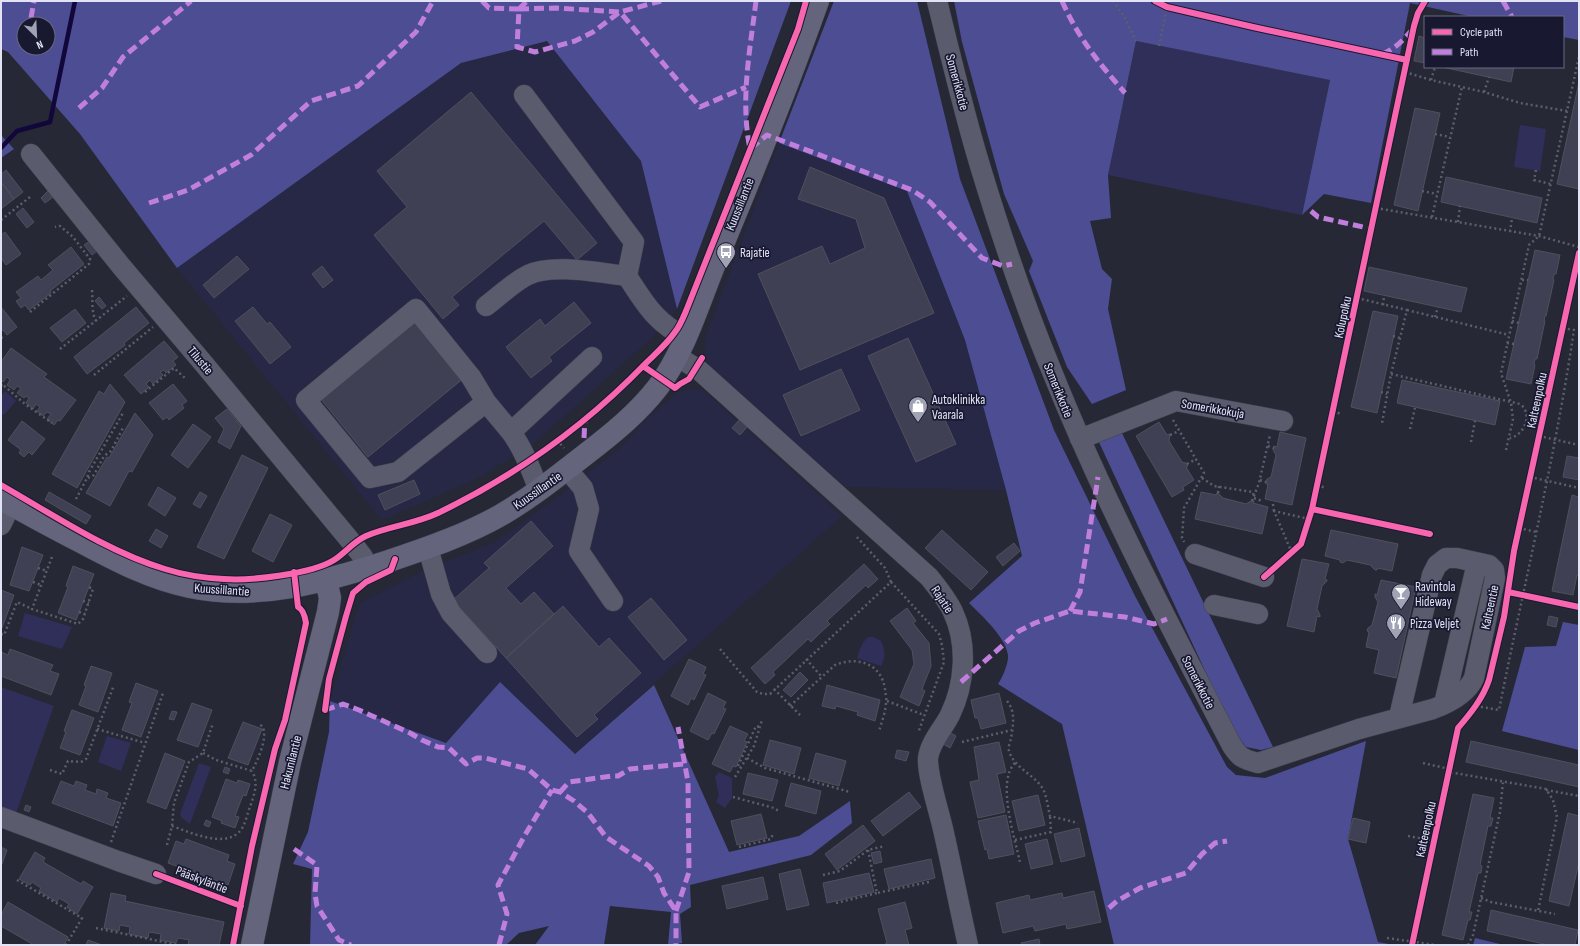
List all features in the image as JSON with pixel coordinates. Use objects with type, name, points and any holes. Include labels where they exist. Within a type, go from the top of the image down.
[{"type":"main road","name":"Kuussillantie","points":[[6,502],[118,562],[142,573],[192,588],[240,592],[269,591],[326,580],[428,548],[465,533],[502,514],[539,490],[567,460],[611,435],[629,419],[658,387],[682,346],[792,71],[818,1]]},
{"type":"main road","name":"Hakunilantie","points":[[252,945],[290,762],[328,612],[330,598],[326,580]]},
{"type":"street","name":"Somerikkotie","points":[[937,1],[983,174],[1026,304],[1080,439],[1167,619],[1231,744],[1239,756]]},
{"type":"street","points":[[486,306],[528,275],[544,269],[577,270],[627,276],[634,242],[524,95]]},
{"type":"street","name":"Tilustie","points":[[31,154],[164,318],[353,544],[363,557],[366,568]]},
{"type":"street","name":"Rajatie","points":[[627,276],[653,315],[675,332],[682,346],[700,371],[929,577],[943,595],[953,612],[960,635],[963,660],[961,682],[952,711],[932,746],[928,758],[968,945]]},
{"type":"street","points":[[486,402],[398,472],[370,478],[306,400],[416,309],[471,378],[486,402],[519,443],[539,490]]},
{"type":"street","points":[[511,432],[592,357]]},
{"type":"street","name":"Somerikkokuja","points":[[1080,439],[1160,406],[1176,401],[1279,420]]},
{"type":"street","points":[[567,460],[582,488],[589,509],[579,551],[613,601]]},
{"type":"street","points":[[1,525],[6,502]]},
{"type":"street","points":[[428,548],[441,594],[451,613],[487,653]]},
{"type":"street","points":[[1195,554],[1264,577]]},
{"type":"street","name":"Kalteentie","points":[[1239,756],[1248,761],[1258,763],[1399,717],[1433,709],[1460,694],[1471,684],[1474,678],[1495,578],[1494,570],[1489,566],[1457,558],[1446,558],[1437,565],[1432,575],[1399,717]]},
{"type":"street","points":[[1214,605],[1258,614]]},
{"type":"street","name":"Pääskyläntie","points":[[1,817],[106,857],[156,874]]},
{"type":"path","points":[[1113,1],[1136,41]]},
{"type":"path","points":[[1159,46],[1165,4],[1174,8]]},
{"type":"path","points":[[1506,450],[1510,438],[1513,419],[1511,403],[1501,373],[1529,245],[1539,236],[1579,57]]},
{"type":"path","points":[[1432,80],[1434,68]]},
{"type":"path","points":[[1404,79],[1406,69],[1432,80],[1484,92],[1520,103],[1567,111]]},
{"type":"path","points":[[1484,92],[1489,77]]},
{"type":"path","points":[[1432,217],[1462,87]]},
{"type":"path","points":[[1435,134],[1450,137]]},
{"type":"path","points":[[1536,170],[1534,180],[1550,184]]},
{"type":"path","points":[[1422,191],[1437,194]]},
{"type":"path","points":[[1,220],[30,197]]},
{"type":"path","points":[[1375,215],[1378,200]]},
{"type":"path","points":[[1458,222],[1460,206]]},
{"type":"path","points":[[1376,208],[1539,236],[1579,247]]},
{"type":"path","points":[[1510,232],[1512,218]]},
{"type":"path","points":[[30,312],[89,264],[90,259],[73,237],[60,226],[55,227]]},
{"type":"path","points":[[1522,280],[1528,280]]},
{"type":"path","points":[[92,290],[92,313],[96,321]]},
{"type":"path","points":[[60,350],[127,296]]},
{"type":"path","points":[[1357,296],[1383,305],[1509,335]]},
{"type":"path","points":[[1383,305],[1384,296]]},
{"type":"path","points":[[1435,317],[1438,307]]},
{"type":"path","points":[[1382,423],[1391,374],[1407,310]]},
{"type":"path","points":[[94,375],[164,318]]},
{"type":"path","points":[[1561,336],[1564,320]]},
{"type":"path","points":[[1512,321],[1519,323]]},
{"type":"path","points":[[1563,328],[1579,331]]},
{"type":"path","points":[[1476,706],[1499,710],[1522,595],[1548,481],[1554,439],[1574,330]]},
{"type":"path","points":[[1393,336],[1400,338]]},
{"type":"path","points":[[1507,343],[1514,344]]},
{"type":"path","points":[[145,392],[174,368],[186,379]]},
{"type":"path","points":[[1391,374],[1520,404],[1526,412],[1523,430],[1520,434],[1510,438]]},
{"type":"path","points":[[1,386],[2,384],[25,404],[52,423]]},
{"type":"path","points":[[1381,392],[1387,394]]},
{"type":"path","points":[[1160,406],[1169,414],[1204,474],[1184,508],[1182,538],[1189,553],[1195,554]]},
{"type":"path","points":[[1410,429],[1415,408]]},
{"type":"path","points":[[1333,411],[1341,414]]},
{"type":"path","points":[[76,499],[89,472],[123,413]]},
{"type":"path","points":[[1252,501],[1260,480],[1268,446],[1279,420]]},
{"type":"path","points":[[1471,442],[1475,421]]},
{"type":"path","points":[[87,478],[94,475],[104,456],[111,451],[124,426]]},
{"type":"path","points":[[1170,435],[1179,431]]},
{"type":"path","points":[[551,444],[563,436]]},
{"type":"path","points":[[1539,436],[1579,445]]},
{"type":"path","points":[[557,440],[567,460]]},
{"type":"path","points":[[1268,446],[1274,448]]},
{"type":"path","points":[[1187,464],[1196,459]]},
{"type":"path","points":[[1529,484],[1532,470]]},
{"type":"path","points":[[1319,477],[1316,488],[1326,488]]},
{"type":"path","points":[[1530,477],[1579,488]]},
{"type":"path","points":[[1202,478],[1214,486],[1253,492],[1254,498]]},
{"type":"path","points":[[1260,480],[1266,482]]},
{"type":"path","points":[[1218,494],[1219,486]]},
{"type":"path","points":[[1254,498],[1262,501]]},
{"type":"path","points":[[1273,504],[1274,511],[1294,551],[1286,558]]},
{"type":"path","points":[[1274,511],[1309,519]]},
{"type":"path","points":[[1518,536],[1521,521]]},
{"type":"path","points":[[1519,528],[1536,532]]},
{"type":"path","points":[[853,533],[885,568],[891,582],[939,634],[944,662],[917,735]]},
{"type":"path","points":[[32,609],[52,557]]},
{"type":"path","points":[[38,568],[46,571]]},
{"type":"path","points":[[33,582],[41,586]]},
{"type":"path","points":[[720,649],[757,692],[770,694],[806,659],[891,582]]},
{"type":"path","points":[[1,634],[4,635],[17,602],[32,609],[78,624],[83,620],[89,603],[93,589],[89,587]]},
{"type":"path","points":[[1515,593],[1529,596]]},
{"type":"path","points":[[83,601],[89,603]]},
{"type":"path","points":[[10,606],[15,607]]},
{"type":"path","points":[[79,612],[85,614]]},
{"type":"path","points":[[5,620],[9,621]]},
{"type":"path","points":[[806,659],[821,676]]},
{"type":"path","points":[[790,706],[821,676],[835,665],[843,662],[859,661],[875,669],[880,675],[884,684],[886,701],[879,732]]},
{"type":"path","points":[[50,770],[62,774],[68,761],[81,762],[86,759],[114,685]]},
{"type":"path","points":[[774,689],[800,715]]},
{"type":"path","points":[[106,857],[163,693]]},
{"type":"path","points":[[886,701],[924,715]]},
{"type":"path","points":[[1007,701],[1011,706],[1013,713],[1009,749],[1015,763],[1025,770],[1044,790],[1050,816],[1051,832],[1015,840]]},
{"type":"path","points":[[735,777],[754,746],[762,720]]},
{"type":"path","points":[[167,845],[172,826],[174,803],[189,762],[203,753],[214,723]]},
{"type":"path","points":[[252,771],[259,757],[265,735],[262,726],[258,724]]},
{"type":"path","points":[[738,766],[756,726],[760,727]]},
{"type":"path","points":[[98,729],[145,743]]},
{"type":"path","points":[[962,742],[1012,730]]},
{"type":"path","points":[[172,826],[210,838],[228,838],[240,832],[254,795],[255,776],[252,771],[216,760],[203,753]]},
{"type":"path","points":[[747,758],[765,768],[850,792]]},
{"type":"path","points":[[1015,763],[1011,767],[1006,783],[1008,805],[1020,862]]},
{"type":"path","points":[[1423,763],[1445,768],[1448,772],[1579,796]]},
{"type":"path","points":[[1447,780],[1450,764]]},
{"type":"path","points":[[1468,945],[1473,935],[1500,812],[1502,782]]},
{"type":"path","points":[[1538,911],[1557,817],[1553,800],[1546,790]]},
{"type":"path","points":[[733,797],[774,808],[780,812]]},
{"type":"path","points":[[1050,816],[1078,823]]},
{"type":"path","points":[[739,848],[771,839],[773,834]]},
{"type":"path","points":[[1408,836],[1434,841]]},
{"type":"path","points":[[823,875],[840,871],[868,850],[885,846]]},
{"type":"path","points":[[868,850],[877,893]]},
{"type":"path","points":[[17,880],[82,918],[66,945]]},
{"type":"path","points":[[836,903],[929,882]]},
{"type":"path","points":[[1481,898],[1491,902],[1555,914]]},
{"type":"path","points":[[96,928],[178,945]]},
{"type":"path","points":[[1412,944],[1414,934]]},
{"type":"path","points":[[1386,938],[1412,944],[1436,945]]},
{"type":"shaded area","points":[[1,1],[791,1],[677,309],[641,161],[547,41],[461,63],[177,268],[80,134],[8,52],[1,49]]},
{"type":"shaded area","points":[[834,1],[917,1],[960,179],[1054,430],[1135,596],[1227,767],[1236,775],[1265,778],[1366,741],[1348,839],[1378,942],[1394,945],[1114,945],[1062,724],[998,684],[1007,662],[1008,655],[1006,648],[998,634],[969,603],[1022,556],[1006,490],[965,340],[907,191],[779,143]]},
{"type":"shaded area","points":[[954,1],[1579,1],[1579,40],[1564,37],[1564,16],[1468,16],[1410,3],[1371,203],[1324,194],[1302,215],[1330,80],[1136,41],[1108,175],[1111,218],[1090,221],[1102,269],[1112,279],[1108,309],[1126,390],[1092,404],[1067,367],[1029,271],[1033,261],[1004,194],[962,42]]},
{"type":"shaded area","points":[[547,41],[641,161],[677,309],[654,336],[534,443],[482,476],[382,520],[177,268],[461,63]]},
{"type":"shaded area","points":[[1136,41],[1330,80],[1302,215],[1108,175]]},
{"type":"shaded area","points":[[1520,125],[1546,129],[1540,171],[1514,167]]},
{"type":"shaded area","points":[[1,135],[14,149],[1,158]]},
{"type":"shaded area","points":[[779,143],[907,191],[965,340],[1006,490],[846,487],[710,368],[704,352],[706,335]]},
{"type":"shaded area","points":[[690,389],[703,390],[842,516],[575,754],[500,682],[446,743],[330,701],[360,603],[423,571],[495,542],[563,493],[619,449],[649,417],[677,393]]},
{"type":"shaded area","points":[[5,391],[16,401],[4,415],[1,413],[1,396]]},
{"type":"shaded area","points":[[1120,429],[1273,747],[1261,750],[1246,747],[1232,729],[1098,440]]},
{"type":"shaded area","points":[[25,613],[72,627],[62,649],[18,636]]},
{"type":"shaded area","points":[[1563,622],[1579,625],[1579,750],[1502,731],[1525,647],[1556,646]]},
{"type":"shaded area","points":[[869,637],[873,637],[881,641],[884,660],[881,666],[857,658],[862,644]]},
{"type":"shaded area","points":[[500,682],[575,754],[654,685],[729,852],[799,836],[850,801],[852,823],[811,855],[690,885],[691,907],[680,914],[682,943],[668,945],[671,912],[610,906],[604,945],[535,945],[549,926],[519,933],[506,945],[310,945],[312,869],[293,864],[308,832],[329,732],[330,701],[446,743]]},
{"type":"shaded area","points":[[1,687],[54,706],[16,813],[1,808]]},
{"type":"shaded area","points":[[107,736],[131,743],[121,771],[98,762]]},
{"type":"shaded area","points":[[199,763],[211,767],[190,824],[182,818],[180,814]]},
{"type":"shaded area","points":[[719,772],[732,778],[732,798],[725,808],[716,802],[719,795],[715,777]]},
{"type":"shaded area","points":[[1475,938],[1504,945],[1473,945]]},
{"type":"building","points":[[1419,36],[1424,38],[1424,63],[1414,61]]},
{"type":"building","points":[[1447,68],[1514,68],[1511,82]]},
{"type":"building","points":[[1579,82],[1579,189],[1557,184]]},
{"type":"building","points":[[471,92],[597,243],[577,260],[544,221],[452,297],[459,305],[443,319],[374,235],[407,207],[377,171]]},
{"type":"building","points":[[1415,108],[1440,113],[1418,211],[1394,205]]},
{"type":"building","points":[[810,167],[884,198],[934,313],[800,370],[758,274],[822,246],[830,264],[865,248],[856,219],[798,199]]},
{"type":"building","points":[[6,170],[23,192],[14,199],[1,182],[1,174]]},
{"type":"building","points":[[1446,177],[1542,198],[1537,223],[1441,202]]},
{"type":"building","points":[[1,182],[14,199],[1,209]]},
{"type":"building","points":[[48,191],[53,197],[45,203],[41,198]]},
{"type":"building","points":[[23,208],[34,222],[27,228],[16,214]]},
{"type":"building","points":[[5,232],[21,254],[6,265],[2,259],[1,260],[1,235]]},
{"type":"building","points":[[90,241],[98,250],[92,255],[84,245]]},
{"type":"building","points":[[71,247],[84,264],[29,310],[25,305],[21,308],[16,301],[21,298],[16,292],[38,276],[41,280],[53,270],[48,265]]},
{"type":"building","points":[[1535,250],[1560,255],[1556,274],[1554,274],[1554,280],[1545,316],[1537,359],[1535,359],[1531,384],[1506,379]]},
{"type":"building","points":[[237,256],[249,269],[214,298],[203,285]]},
{"type":"building","points":[[322,266],[333,280],[323,288],[312,274]]},
{"type":"building","points":[[1369,267],[1467,288],[1461,312],[1364,291]]},
{"type":"building","points":[[99,297],[106,306],[102,309],[95,301]]},
{"type":"building","points":[[574,302],[591,323],[549,357],[552,361],[531,378],[506,347],[540,319],[545,326]]},
{"type":"building","points":[[1,307],[17,327],[7,335],[3,330],[1,332]]},
{"type":"building","points":[[136,307],[149,323],[124,343],[125,345],[87,374],[74,357]]},
{"type":"building","points":[[253,307],[267,324],[270,322],[291,347],[270,364],[235,321]]},
{"type":"building","points":[[75,309],[86,323],[62,342],[50,328]]},
{"type":"building","points":[[1373,311],[1398,316],[1377,413],[1351,407]]},
{"type":"building","points":[[416,318],[465,377],[368,457],[320,398]]},
{"type":"building","points":[[908,338],[956,444],[916,462],[868,356]]},
{"type":"building","points":[[164,341],[178,357],[173,361],[176,365],[166,373],[164,370],[160,372],[163,375],[153,384],[150,380],[146,384],[149,387],[141,394],[124,375]]},
{"type":"building","points":[[11,348],[47,374],[44,377],[76,400],[60,421],[58,420],[54,425],[47,419],[51,414],[47,412],[43,416],[37,411],[40,407],[36,404],[33,409],[26,403],[29,398],[26,396],[24,398],[17,393],[21,388],[17,386],[14,390],[7,385],[10,380],[7,377],[3,382],[1,380],[1,362]]},
{"type":"building","points":[[841,369],[860,410],[801,436],[783,395]]},
{"type":"building","points":[[1402,380],[1500,401],[1495,425],[1397,403]]},
{"type":"building","points":[[110,384],[125,402],[77,488],[52,474],[99,391],[104,394]]},
{"type":"building","points":[[173,384],[187,401],[182,405],[184,408],[169,420],[167,417],[163,420],[149,403]]},
{"type":"building","points":[[227,409],[241,426],[230,449],[218,442],[224,429],[215,418]]},
{"type":"building","points":[[135,413],[153,435],[132,472],[129,471],[110,506],[86,493],[107,457],[109,458]]},
{"type":"building","points":[[739,420],[747,427],[740,435],[732,428]]},
{"type":"building","points":[[22,421],[45,439],[32,455],[29,452],[24,457],[19,453],[21,450],[8,440]]},
{"type":"building","points":[[1159,422],[1167,435],[1170,435],[1169,441],[1182,462],[1186,463],[1188,466],[1186,467],[1194,480],[1183,487],[1184,490],[1172,497],[1136,436]]},
{"type":"building","points":[[193,424],[211,437],[188,468],[171,455]]},
{"type":"building","points":[[1280,432],[1306,438],[1292,505],[1265,499],[1268,484],[1266,484],[1267,479],[1271,477],[1276,455],[1273,450],[1274,446],[1277,447]]},
{"type":"building","points":[[242,455],[268,468],[224,559],[197,547]]},
{"type":"building","points":[[1567,456],[1579,458],[1579,480],[1563,477]]},
{"type":"building","points":[[414,480],[420,494],[385,510],[378,495]]},
{"type":"building","points":[[158,487],[176,498],[165,516],[148,505]]},
{"type":"building","points":[[49,492],[91,516],[86,524],[45,500]]},
{"type":"building","points":[[200,492],[207,496],[200,508],[193,504]]},
{"type":"building","points":[[1201,492],[1216,495],[1218,493],[1223,498],[1246,504],[1254,501],[1253,503],[1268,507],[1262,534],[1195,519]]},
{"type":"building","points":[[1572,495],[1579,497],[1579,576],[1577,575],[1573,595],[1552,591]]},
{"type":"building","points":[[270,514],[292,525],[273,562],[252,551]]},
{"type":"building","points":[[531,521],[553,546],[506,588],[521,604],[534,592],[554,614],[506,658],[453,600],[489,568],[484,563]]},
{"type":"building","points":[[156,529],[168,536],[161,548],[149,541]]},
{"type":"building","points":[[942,530],[988,572],[971,590],[925,548]]},
{"type":"building","points":[[1331,530],[1398,544],[1392,571],[1377,568],[1377,570],[1375,570],[1370,565],[1347,560],[1343,563],[1340,562],[1340,560],[1325,556]]},
{"type":"building","points":[[1014,543],[1020,551],[1003,566],[996,557]]},
{"type":"building","points":[[22,547],[43,555],[29,591],[10,585]]},
{"type":"building","points":[[1302,559],[1329,564],[1325,579],[1327,581],[1322,586],[1317,609],[1320,617],[1317,616],[1314,632],[1287,626]]},
{"type":"building","points":[[864,564],[878,579],[868,588],[866,585],[827,621],[830,624],[811,642],[808,639],[773,672],[775,675],[765,684],[751,668]]},
{"type":"building","points":[[73,566],[94,574],[76,620],[58,613],[68,587],[66,586]]},
{"type":"building","points":[[1381,580],[1416,587],[1396,678],[1374,673],[1379,650],[1366,647],[1369,632],[1367,631],[1372,625],[1378,602],[1375,594],[1377,595]]},
{"type":"building","points":[[1,590],[14,595],[2,628],[1,628]]},
{"type":"building","points":[[651,598],[687,640],[664,660],[628,617]]},
{"type":"building","points":[[563,606],[599,647],[609,638],[641,673],[594,715],[598,719],[577,737],[506,658]]},
{"type":"building","points":[[907,608],[916,621],[913,623],[929,643],[931,666],[922,689],[925,691],[919,706],[900,697],[914,664],[912,650],[890,621]]},
{"type":"building","points":[[1549,616],[1558,618],[1556,627],[1547,625]]},
{"type":"building","points":[[10,649],[53,665],[50,671],[59,674],[51,695],[1,676],[1,652],[8,655]]},
{"type":"building","points":[[689,659],[706,667],[703,674],[706,675],[694,700],[691,698],[688,705],[671,696]]},
{"type":"building","points":[[91,666],[112,673],[98,712],[79,705]]},
{"type":"building","points":[[800,672],[808,680],[791,697],[783,690]]},
{"type":"building","points":[[136,683],[158,691],[141,737],[122,730],[132,703],[129,702]]},
{"type":"building","points":[[827,685],[880,700],[875,721],[857,715],[858,712],[836,706],[835,709],[822,706]]},
{"type":"building","points":[[708,693],[726,702],[723,708],[726,709],[714,734],[712,733],[708,740],[690,731]]},
{"type":"building","points":[[999,693],[1006,723],[981,729],[978,718],[975,718],[971,700]]},
{"type":"building","points":[[192,703],[212,710],[198,747],[177,740]]},
{"type":"building","points":[[72,710],[94,718],[80,755],[60,748],[66,732],[64,731]]},
{"type":"building","points":[[172,711],[177,712],[174,720],[169,719]]},
{"type":"building","points":[[243,722],[262,729],[248,765],[228,758]]},
{"type":"building","points":[[730,726],[748,734],[744,741],[747,742],[736,767],[733,766],[730,772],[712,764]]},
{"type":"building","points":[[949,732],[956,736],[950,748],[943,744]]},
{"type":"building","points":[[770,740],[801,748],[794,774],[763,765]]},
{"type":"building","points":[[1471,741],[1579,765],[1579,787],[1466,762]]},
{"type":"building","points":[[999,742],[1006,772],[997,774],[1005,812],[978,818],[970,782],[979,780],[974,747]]},
{"type":"building","points":[[897,750],[909,752],[906,761],[895,758]]},
{"type":"building","points":[[165,753],[185,761],[166,809],[147,802]]},
{"type":"building","points":[[816,753],[846,761],[839,786],[809,778]]},
{"type":"building","points":[[225,767],[230,769],[228,774],[223,772]]},
{"type":"building","points":[[748,773],[778,780],[772,801],[743,794]]},
{"type":"building","points":[[226,779],[237,783],[238,780],[250,784],[246,796],[243,795],[235,816],[239,817],[235,828],[221,823],[222,821],[212,817]]},
{"type":"building","points":[[61,781],[74,786],[76,781],[87,785],[85,790],[96,794],[97,789],[108,793],[106,798],[121,803],[113,826],[52,803]]},
{"type":"building","points":[[791,783],[821,791],[816,814],[785,806]]},
{"type":"building","points":[[909,792],[921,807],[883,836],[871,821]]},
{"type":"building","points":[[1473,794],[1494,798],[1490,818],[1493,818],[1491,826],[1488,826],[1480,865],[1482,866],[1481,873],[1478,873],[1469,912],[1472,912],[1470,920],[1468,920],[1463,940],[1442,935]]},
{"type":"building","points":[[1038,795],[1045,825],[1019,831],[1012,801]]},
{"type":"building","points":[[26,805],[31,807],[29,812],[24,810]]},
{"type":"building","points":[[1568,813],[1579,816],[1579,862],[1569,906],[1549,901]]},
{"type":"building","points":[[761,814],[767,838],[737,845],[731,821]]},
{"type":"building","points":[[1006,815],[1014,854],[989,859],[987,849],[985,850],[978,821]]},
{"type":"building","points":[[1353,818],[1370,822],[1366,843],[1348,839]]},
{"type":"building","points":[[206,820],[211,822],[209,827],[204,825]]},
{"type":"building","points":[[863,825],[875,841],[837,870],[825,854]]},
{"type":"building","points":[[1079,828],[1085,856],[1061,862],[1054,834]]},
{"type":"building","points":[[186,839],[229,855],[227,861],[235,864],[228,885],[168,863],[176,841],[184,844]]},
{"type":"building","points":[[1047,839],[1053,864],[1031,869],[1025,844]]},
{"type":"building","points":[[1,847],[7,850],[2,864],[1,863]]},
{"type":"building","points":[[880,851],[882,862],[874,864],[871,853]]},
{"type":"building","points":[[35,852],[45,858],[43,862],[81,884],[83,881],[93,887],[77,914],[67,907],[69,904],[59,898],[57,902],[39,891],[41,888],[32,882],[30,885],[19,879]]},
{"type":"building","points":[[931,859],[935,878],[889,889],[884,869]]},
{"type":"building","points":[[800,869],[809,905],[787,910],[779,874]]},
{"type":"building","points":[[869,873],[874,892],[827,903],[823,883]]},
{"type":"building","points":[[763,877],[768,899],[727,909],[722,886]]},
{"type":"building","points":[[1094,891],[1101,922],[1067,929],[1066,924],[1035,931],[1033,926],[1003,933],[996,903],[1029,895],[1030,900],[1062,893],[1063,898]]},
{"type":"building","points":[[111,893],[126,896],[125,901],[224,922],[219,945],[188,945],[189,940],[178,938],[176,943],[160,940],[161,934],[149,932],[148,938],[129,934],[130,927],[120,925],[119,931],[104,928]]},
{"type":"building","points":[[8,902],[68,937],[64,945],[34,945],[1,926],[1,915]]},
{"type":"building","points":[[905,902],[912,928],[905,930],[909,945],[885,945],[887,943],[878,909]]},
{"type":"building","points":[[1491,910],[1578,930],[1575,945],[1548,945],[1487,931]]},
{"type":"building","points":[[1039,939],[1040,945],[1022,945],[1021,943]]},
{"type":"building","points":[[88,940],[102,945],[86,945]]},
{"type":"waterway","points":[[1,148],[17,131],[50,122],[75,1]]},
{"type":"marked path","points":[[31,16],[34,1]]},
{"type":"marked path","points":[[79,108],[102,88],[123,57],[191,1]]},
{"type":"marked path","points":[[149,203],[188,190],[251,155],[311,101],[358,86],[416,32],[433,1]]},
{"type":"marked path","points":[[482,1],[489,8],[519,9],[517,47],[535,52],[575,41],[593,32],[620,12],[661,1]]},
{"type":"marked path","points":[[519,9],[527,1]]},
{"type":"marked path","points":[[756,1],[746,94],[747,131],[750,149],[767,135],[912,190],[930,202],[982,258],[1003,266],[1012,264]]},
{"type":"marked path","points":[[1062,1],[1068,15],[1082,39],[1125,93]]},
{"type":"marked path","points":[[1503,1],[1511,16]]},
{"type":"marked path","points":[[519,9],[556,8],[620,12],[700,107],[746,87]]},
{"type":"marked path","points":[[1382,54],[1394,48],[1411,31]]},
{"type":"marked path","points":[[1311,211],[1318,217],[1372,229]]},
{"type":"marked path","points":[[584,438],[585,419]]},
{"type":"marked path","points":[[1070,611],[1080,592],[1098,477]]},
{"type":"marked path","points":[[961,682],[1019,631],[1035,623],[1070,611],[1125,617],[1154,624],[1167,619]]},
{"type":"marked path","points":[[325,710],[343,704],[359,710],[438,747],[449,748],[466,764],[477,758],[485,758],[528,769],[552,790],[560,792],[588,813],[606,837],[649,866],[658,877],[664,893],[676,911],[676,945]]},
{"type":"marked path","points":[[676,911],[689,872],[688,782],[678,727]]},
{"type":"marked path","points":[[560,792],[569,782],[618,776],[630,769],[684,764]]},
{"type":"marked path","points":[[499,945],[507,914],[498,885],[525,835],[552,790]]},
{"type":"marked path","points":[[1109,908],[1117,901],[1140,888],[1186,873],[1202,854],[1215,843],[1227,841]]},
{"type":"marked path","points":[[294,849],[317,865],[315,894],[317,906],[339,940],[351,945]]},
{"type":"cycle path","points":[[1,485],[81,532],[122,553],[144,562],[187,575],[224,579],[249,579],[280,576],[324,565],[334,560],[357,541],[366,536],[429,517],[495,483],[548,448],[599,408],[661,349],[678,327],[686,311],[798,29],[806,1]]},
{"type":"cycle path","points":[[1155,1],[1167,7],[1407,60]]},
{"type":"cycle path","name":"Kolupolku","points":[[1425,1],[1418,13],[1414,26],[1312,509],[1430,534]]},
{"type":"cycle path","name":"Kalteenpolku","points":[[1412,945],[1458,728],[1476,705],[1489,680],[1504,617],[1514,551],[1579,253]]},
{"type":"cycle path","points":[[643,366],[675,388],[689,379],[702,358]]},
{"type":"cycle path","points":[[1264,577],[1301,544],[1312,509]]},
{"type":"cycle path","points":[[325,710],[329,679],[353,593],[366,582],[391,570],[395,559]]},
{"type":"cycle path","points":[[233,945],[252,846],[275,749],[285,720],[306,623],[302,611],[298,607],[294,572]]},
{"type":"cycle path","points":[[1508,592],[1579,607]]},
{"type":"cycle path","points":[[156,874],[241,906]]},
{"type":"place","name":"Rajatie","points":[[726,269]]},
{"type":"place","name":"Autoklinikka Vaarala","points":[[918,423]]},
{"type":"place","name":"Ravintola Hideway","points":[[1401,610]]},
{"type":"place","name":"Pizza Veljet","points":[[1396,640]]}]
